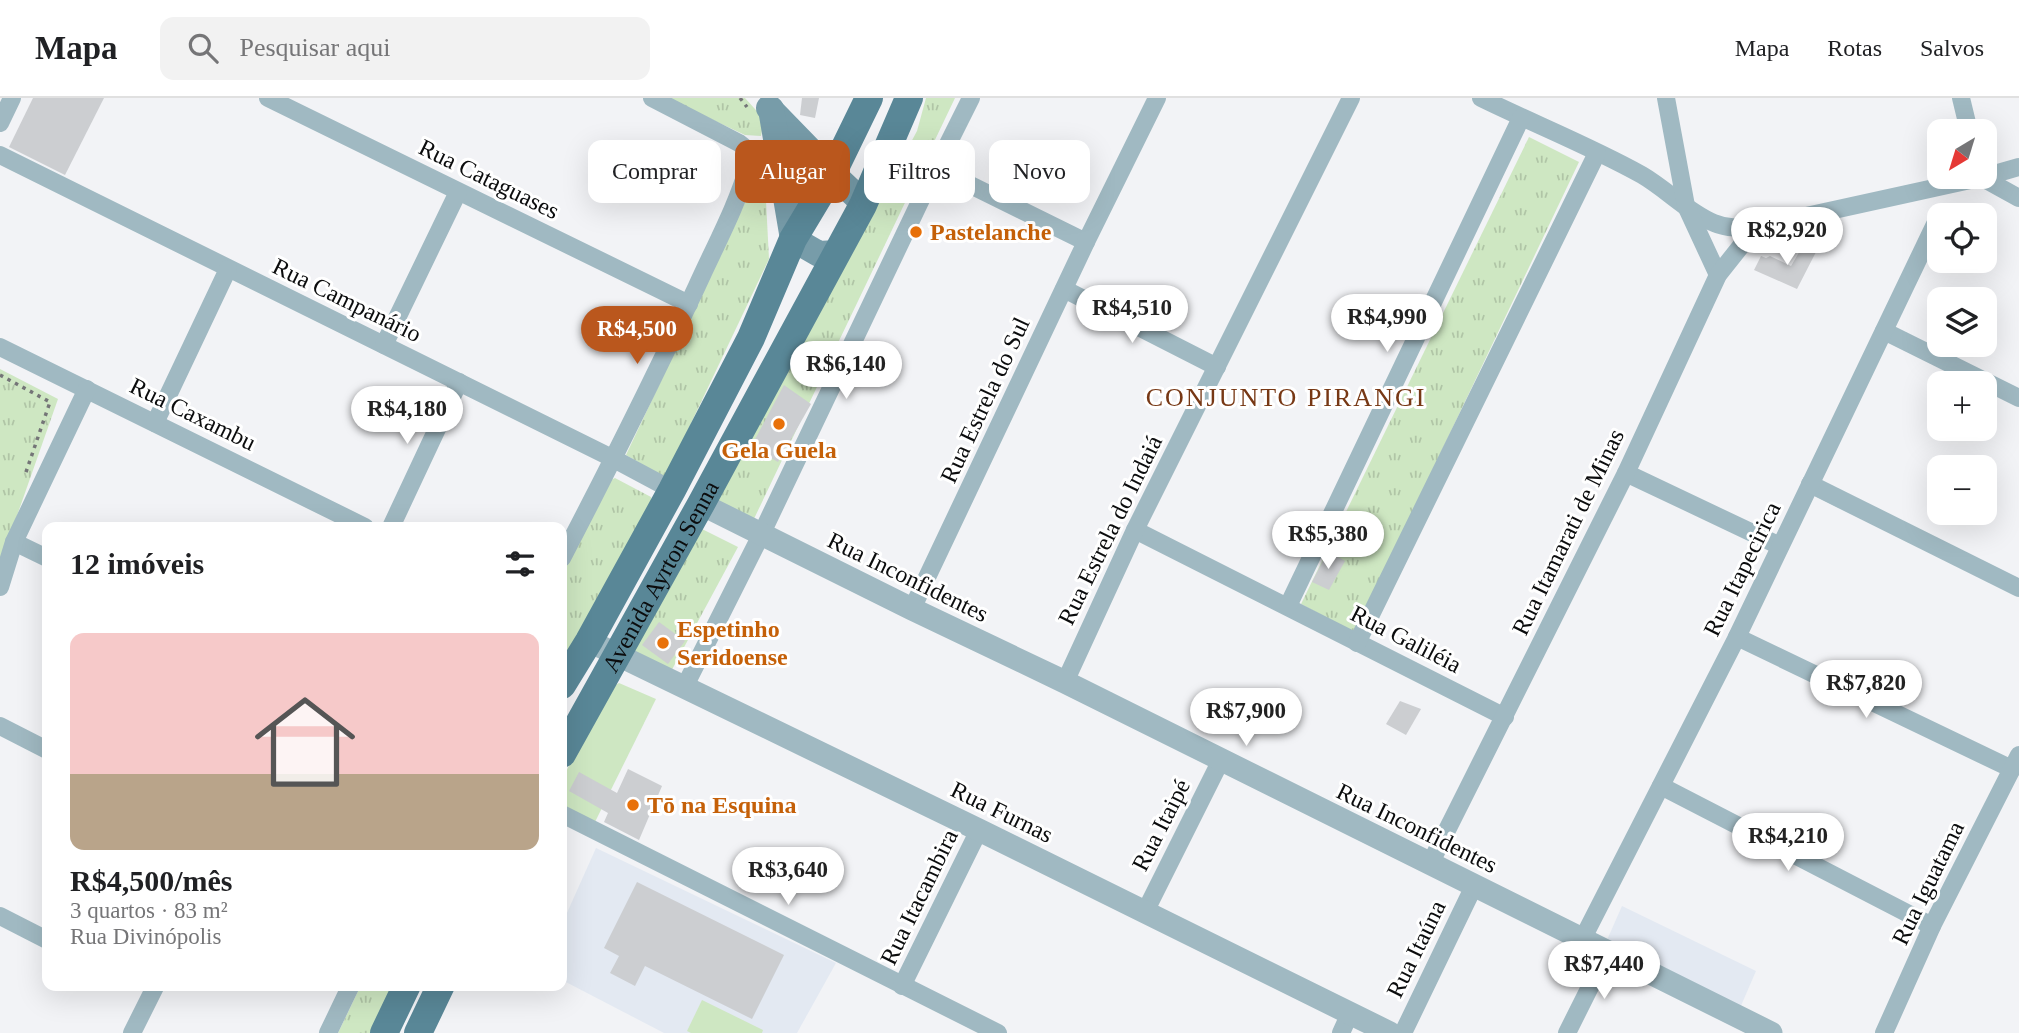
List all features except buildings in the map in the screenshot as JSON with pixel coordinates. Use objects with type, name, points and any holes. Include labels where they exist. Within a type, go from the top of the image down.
[{"type":"main road","name":"Avenida Ayrton Senna","points":[[849,140],[869,98]]},
{"type":"main road","name":"Avenida Ayrton Senna","points":[[567,745],[863,205],[909,98]]},
{"type":"main road","points":[[765,104],[799,140]]},
{"type":"main road","points":[[765,104],[793,239],[819,254],[837,253]]},
{"type":"main road","points":[[850,190],[863,205]]},
{"type":"main road","name":"Avenida Ayrton Senna","points":[[567,677],[672,491],[751,338],[793,239],[815,203]]},
{"type":"main road","points":[[384,1033],[404,991]]},
{"type":"main road","points":[[418,1033],[438,991]]},
{"type":"street","points":[[0,122],[12,98]]},
{"type":"street","points":[[567,548],[614,459],[689,303],[741,188],[749,164],[747,150],[739,143],[653,98]]},
{"type":"street","points":[[950,140],[971,98]]},
{"type":"street","name":"Rua Estrela do Sul","points":[[912,609],[1157,98]]},
{"type":"street","name":"Rua Estrela do Indaiá","points":[[1065,682],[1135,530],[1351,98]]},
{"type":"street","points":[[1481,98],[1640,174],[1696,214],[1729,227],[1756,227],[1931,189]]},
{"type":"street","points":[[1666,98],[1686,206],[1718,275]]},
{"type":"street","points":[[1961,98],[1966,119]]},
{"type":"street","name":"Rua Cataguases","points":[[275,100],[689,303]]},
{"type":"street","points":[[1288,606],[1521,118]]},
{"type":"street","points":[[1357,643],[1597,153]]},
{"type":"street","name":"Rua Campanário","points":[[0,155],[614,459],[672,491]]},
{"type":"street","points":[[1997,173],[2019,167]]},
{"type":"street","points":[[1997,185],[2019,198]]},
{"type":"street","points":[[975,187],[1086,242]]},
{"type":"street","points":[[384,345],[458,192]]},
{"type":"street","points":[[685,686],[919,203]]},
{"type":"street","name":"Rua Itamarati de Minas","points":[[1430,864],[1626,472],[1718,275],[1756,227]]},
{"type":"street","name":"Rua Itapecirica","points":[[1582,940],[1737,637],[1927,240]]},
{"type":"street","points":[[155,423],[228,269]]},
{"type":"street","points":[[1065,289],[1217,367]]},
{"type":"street","points":[[1884,331],[2019,398]]},
{"type":"street","name":"Rua Caxambu","points":[[0,347],[355,522]]},
{"type":"street","points":[[393,522],[459,382]]},
{"type":"street","points":[[0,587],[14,542],[87,389]]},
{"type":"street","points":[[1626,472],[1780,546]]},
{"type":"street","points":[[1810,484],[2019,588]]},
{"type":"street","name":"Rua Inconfidentes","points":[[701,504],[1770,1033]]},
{"type":"street","name":"Rua Galiléia","points":[[1135,530],[1505,717]]},
{"type":"street","points":[[14,542],[42,556]]},
{"type":"street","points":[[1737,637],[2015,762]]},
{"type":"street","name":"Rua Furnas","points":[[589,641],[1145,912],[1345,1023],[1390,1033]]},
{"type":"street","points":[[0,726],[42,747]]},
{"type":"street","name":"Rua Itaipé","points":[[1145,912],[1221,760]]},
{"type":"street","name":"Rua Iguatama","points":[[1884,1033],[1932,926],[2015,762]]},
{"type":"street","points":[[1661,786],[1932,926]]},
{"type":"street","points":[[567,817],[998,1033]]},
{"type":"street","name":"Rua Itacambira","points":[[902,986],[979,830]]},
{"type":"street","name":"Rua Itaúna","points":[[1403,1033],[1474,886]]},
{"type":"street","points":[[0,916],[42,937]]},
{"type":"street","points":[[1567,1033],[1607,953]]},
{"type":"street","points":[[132,1033],[148,991]]},
{"type":"street","points":[[328,1033],[348,991]]},
{"type":"path","points":[[0,375],[50,402],[23,480]]},
{"type":"shaded area","points":[[596,848],[836,963],[797,1033],[664,1033],[567,983],[567,913]]},
{"type":"shaded area","points":[[1622,906],[1756,971],[1740,1008],[1607,940]]},
{"type":"green space","points":[[666,98],[745,98],[764,119],[761,136],[745,135]]},
{"type":"green space","points":[[926,98],[955,98],[935,140],[912,140]]},
{"type":"green space","points":[[1529,137],[1579,162],[1355,633],[1301,604]]},
{"type":"green space","points":[[745,203],[766,203],[769,259],[665,478],[626,455]]},
{"type":"green space","points":[[878,203],[905,203],[752,523],[707,500],[810,331]]},
{"type":"green space","points":[[0,369],[58,399],[0,564]]},
{"type":"green space","points":[[615,478],[651,497],[653,506],[567,656],[567,559],[609,481]]},
{"type":"green space","points":[[702,529],[738,547],[668,677],[629,657]]},
{"type":"green space","points":[[619,683],[656,699],[594,824],[567,814],[567,769],[609,689]]},
{"type":"green space","points":[[358,991],[392,991],[371,1033],[338,1033]]},
{"type":"green space","points":[[702,1000],[763,1030],[762,1033],[687,1031]]},
{"type":"place","name":"Pastelanche","points":[[916,232]]},
{"type":"place","name":"Gela Guela","points":[[779,424]]},
{"type":"place","name":"Espetinho Seridoense","points":[[663,643]]},
{"type":"place","name":"Tō na Esquina","points":[[633,805]]},
{"type":"district","name":"CONJUNTO PIRANGI","points":[[1286,397]]}]
